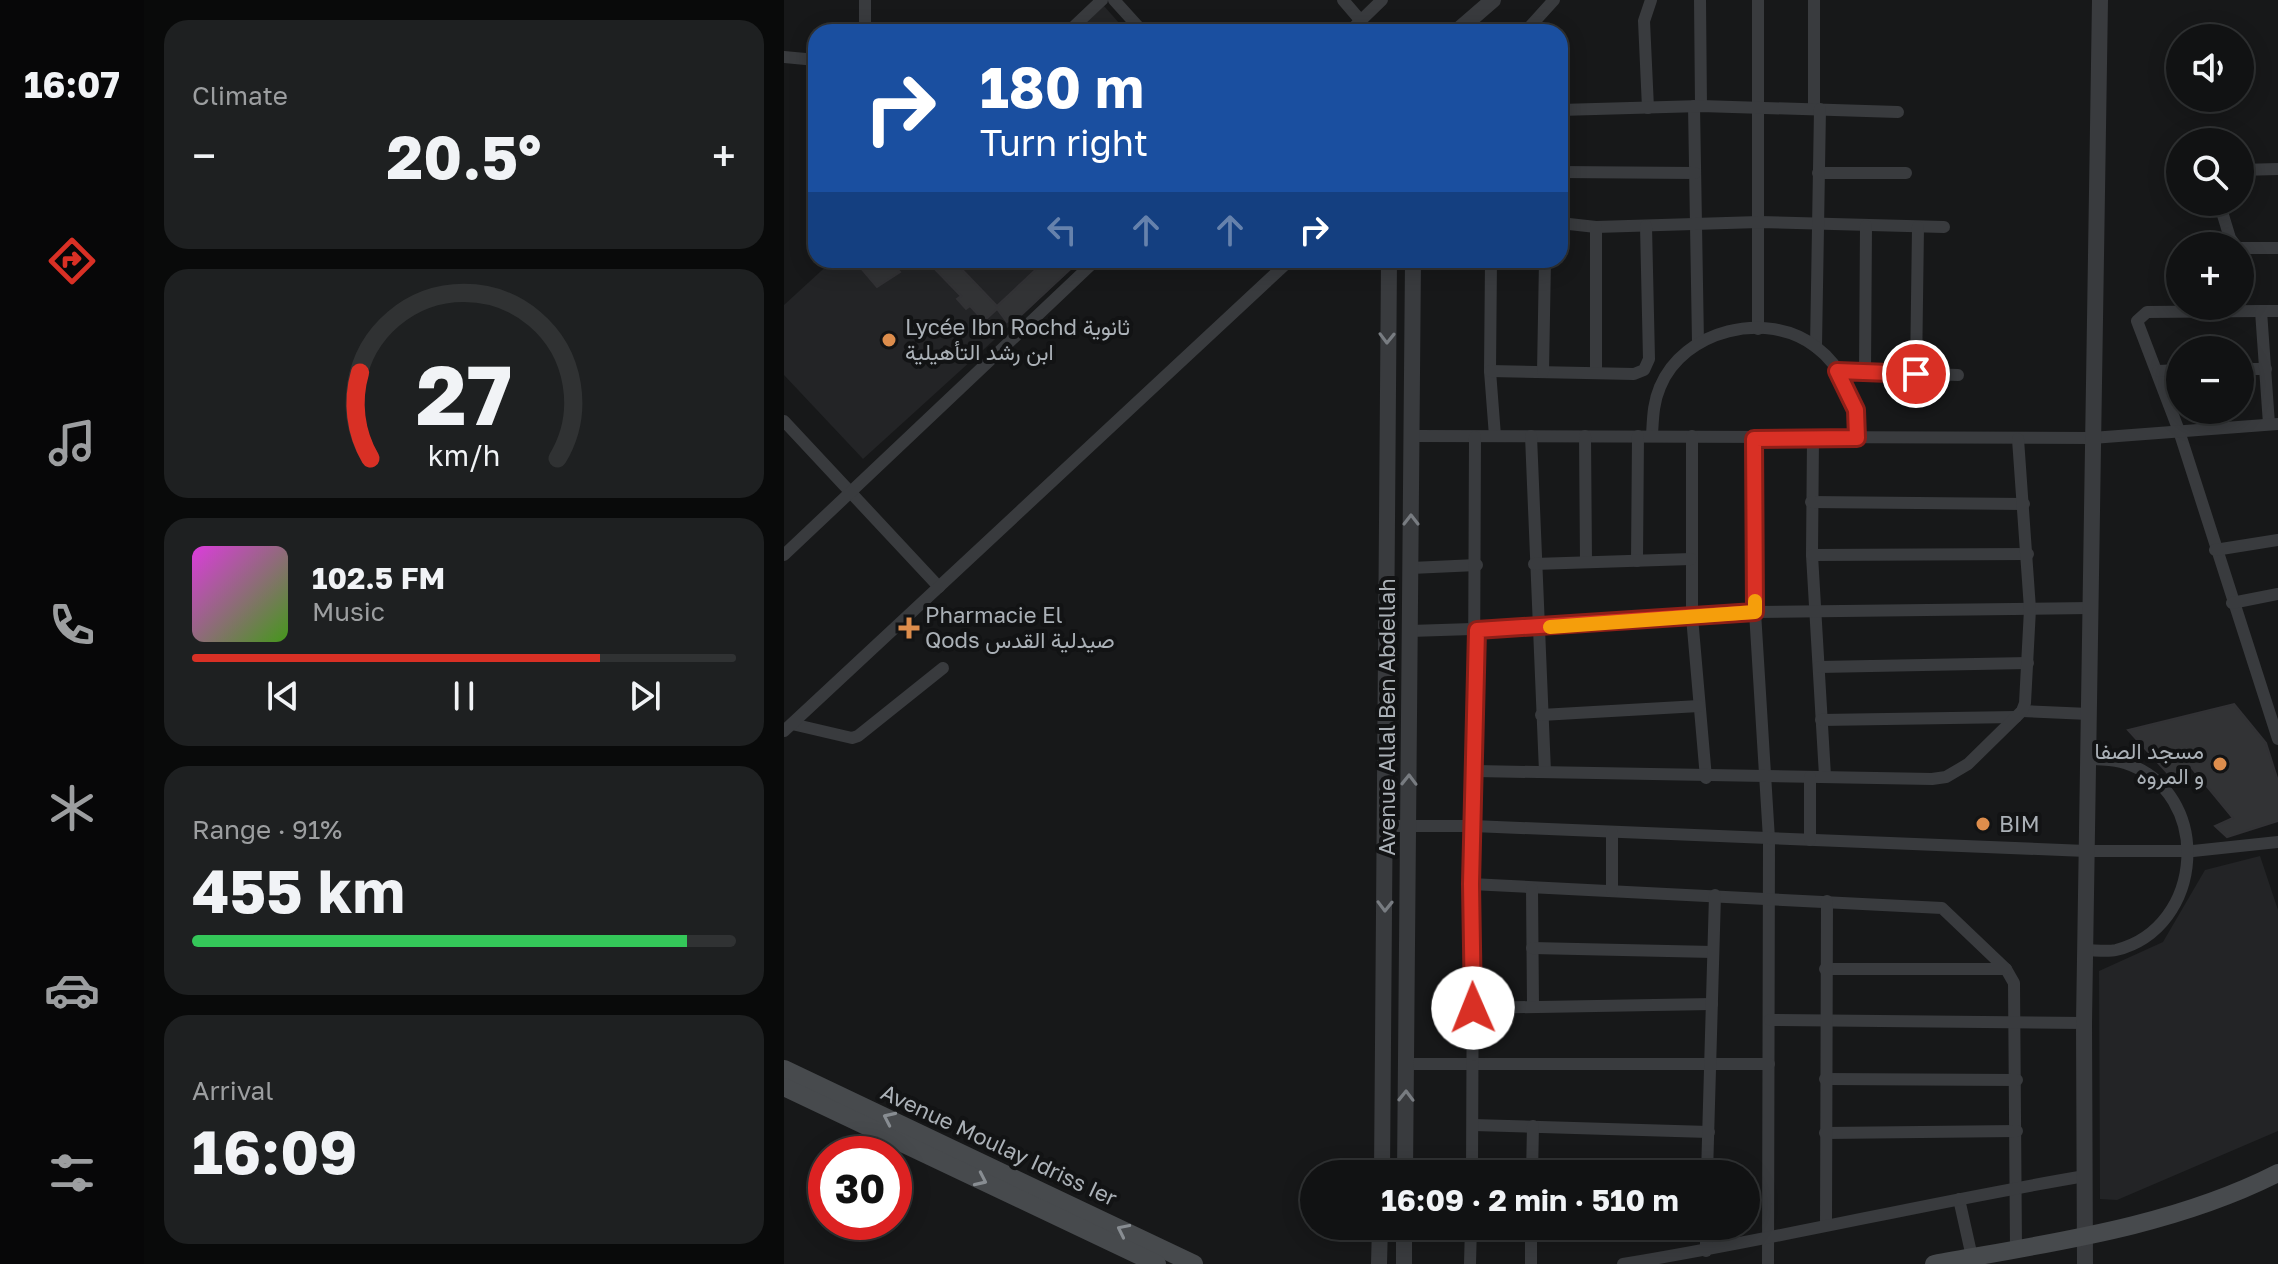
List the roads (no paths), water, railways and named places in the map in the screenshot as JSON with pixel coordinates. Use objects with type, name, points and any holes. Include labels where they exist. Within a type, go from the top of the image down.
[{"type":"main road","name":"Avenue Moulay Idriss Ier","points":[[784,1069],[1194,1264]]},
{"type":"main road","name":"Avenue Moulay Idriss Ier","points":[[784,1087],[1157,1264]]},
{"type":"main road","points":[[1934,1264],[2086,1236],[2191,1207],[2278,1173]]},
{"type":"street","points":[[865,0],[865,24]]},
{"type":"street","points":[[1076,24],[1102,0]]},
{"type":"street","points":[[1114,0],[1136,24]]},
{"type":"street","points":[[1343,0],[1361,21]]},
{"type":"street","points":[[1358,24],[1382,0]]},
{"type":"street","points":[[1465,24],[1493,0]]},
{"type":"street","points":[[1532,24],[1554,0]]},
{"type":"street","points":[[1648,108],[1644,21],[1651,0]]},
{"type":"street","points":[[1698,343],[1695,173],[1700,0]]},
{"type":"street","points":[[1758,0],[1758,329]]},
{"type":"street","points":[[1814,0],[1818,173],[1816,347]]},
{"type":"street","points":[[2085,1264],[2086,851],[2100,0]]},
{"type":"street","points":[[784,57],[808,59]]},
{"type":"street","points":[[1568,110],[1697,106],[1898,112]]},
{"type":"street","points":[[2254,170],[2278,169]]},
{"type":"street","points":[[1568,172],[1695,173]]},
{"type":"street","points":[[1818,173],[1906,173]]},
{"type":"street","points":[[1568,224],[1596,227],[1759,222],[1944,227]]},
{"type":"street","points":[[1490,371],[1634,374],[1647,365],[1646,226]]},
{"type":"street","points":[[1865,372],[1866,226]]},
{"type":"street","points":[[1596,227],[1596,373]]},
{"type":"street","points":[[1916,374],[1918,227]]},
{"type":"street","points":[[2254,247],[2278,248]]},
{"type":"street","points":[[784,555],[1087,268]]},
{"type":"street","points":[[788,728],[1281,268]]},
{"type":"street","name":"Avenue Allal Ben Abdellah","points":[[1382,1160],[1389,268]]},
{"type":"street","name":"Avenue Allal Ben Abdellah","points":[[1405,1160],[1413,268]]},
{"type":"street","points":[[1491,268],[1490,371],[1495,436]]},
{"type":"street","points":[[1543,372],[1545,268]]},
{"type":"street","points":[[1411,436],[2092,438],[2274,424],[2261,311]]},
{"type":"street","points":[[2278,311],[2147,312],[2140,315],[2137,325],[2158,371],[2179,431],[2232,603],[2271,696],[2278,739]]},
{"type":"street","points":[[1652,435],[1660,387],[1677,359],[1698,343],[1719,334],[1758,329],[1799,337],[1816,347],[1837,371],[1856,410],[1857,438]]},
{"type":"street","points":[[2254,369],[2266,369]]},
{"type":"street","points":[[1837,371],[1958,375]]},
{"type":"street","points":[[2158,371],[2166,371]]},
{"type":"street","points":[[784,421],[939,587]]},
{"type":"street","points":[[1531,436],[1545,772]]},
{"type":"street","points":[[1585,436],[1586,562]]},
{"type":"street","points":[[1637,561],[1638,436]]},
{"type":"street","points":[[1692,436],[1692,617],[1706,778]]},
{"type":"street","points":[[1472,1160],[1471,884],[1477,630],[1475,437]]},
{"type":"street","points":[[1813,438],[1812,555],[1825,776]]},
{"type":"street","points":[[1754,439],[1755,612],[1769,839],[1768,1264]]},
{"type":"street","points":[[1476,771],[1706,778],[1946,777],[1968,764],[2019,714],[2028,663],[2028,554],[2018,439]]},
{"type":"street","points":[[1811,502],[2024,504]]},
{"type":"street","points":[[2215,550],[2278,540]]},
{"type":"street","points":[[1812,555],[2028,554]]},
{"type":"street","points":[[1534,564],[1691,559]]},
{"type":"street","points":[[1411,568],[1477,565]]},
{"type":"street","points":[[2232,603],[2278,594]]},
{"type":"street","points":[[1410,631],[1537,627],[1755,612],[2090,608]]},
{"type":"street","points":[[1819,667],[2028,663]]},
{"type":"street","points":[[788,728],[852,738],[858,736],[943,668]]},
{"type":"street","points":[[1541,715],[1699,706]]},
{"type":"street","points":[[1821,720],[2089,714]]},
{"type":"street","points":[[2085,950],[2115,950],[2146,936],[2173,911],[2186,878],[2190,851],[2186,823],[2169,796],[2149,775],[2124,763],[2088,758]]},
{"type":"street","points":[[1810,777],[1810,840]]},
{"type":"street","points":[[1386,826],[1473,826],[2086,851],[2190,851],[2278,842]]},
{"type":"street","points":[[1612,832],[1612,891]]},
{"type":"street","points":[[1471,884],[1942,908],[2006,969],[2014,983],[2016,1249]]},
{"type":"street","points":[[1532,889],[1533,1006]]},
{"type":"street","points":[[1708,1160],[1715,895]]},
{"type":"street","points":[[1826,1225],[1824,1022],[1827,901]]},
{"type":"street","points":[[1532,948],[1713,952]]},
{"type":"street","points":[[1825,969],[2006,969]]},
{"type":"street","points":[[1473,1008],[1712,1004]]},
{"type":"street","points":[[1770,1020],[2084,1023]]},
{"type":"street","points":[[1406,1064],[1769,1064]]},
{"type":"street","points":[[1825,1079],[2017,1080]]},
{"type":"street","points":[[1473,1125],[1709,1132]]},
{"type":"street","points":[[1532,1160],[1533,1126]]},
{"type":"street","points":[[1825,1133],[2017,1131]]},
{"type":"street","points":[[1623,1264],[1768,1240],[1826,1225],[2085,1176]]},
{"type":"street","points":[[1959,1199],[1972,1257]]},
{"type":"street","points":[[1379,1264],[1380,1240]]},
{"type":"street","points":[[1404,1240],[1404,1264]]},
{"type":"street","points":[[1470,1264],[1471,1240]]},
{"type":"street","points":[[1531,1240],[1531,1264]]},
{"type":"street","points":[[1706,1240],[1706,1251]]},
{"type":"place","name":"Lycée Ibn Rochd ثانوية ابن رشد التأهيلية","points":[[889,340]]},
{"type":"place","name":"Pharmacie El Qods صيدلية القدس","points":[[909,628]]},
{"type":"place","name":"مسجد الصفا و المروه","points":[[2220,764]]},
{"type":"place","name":"BIM","points":[[1983,824]]}]
